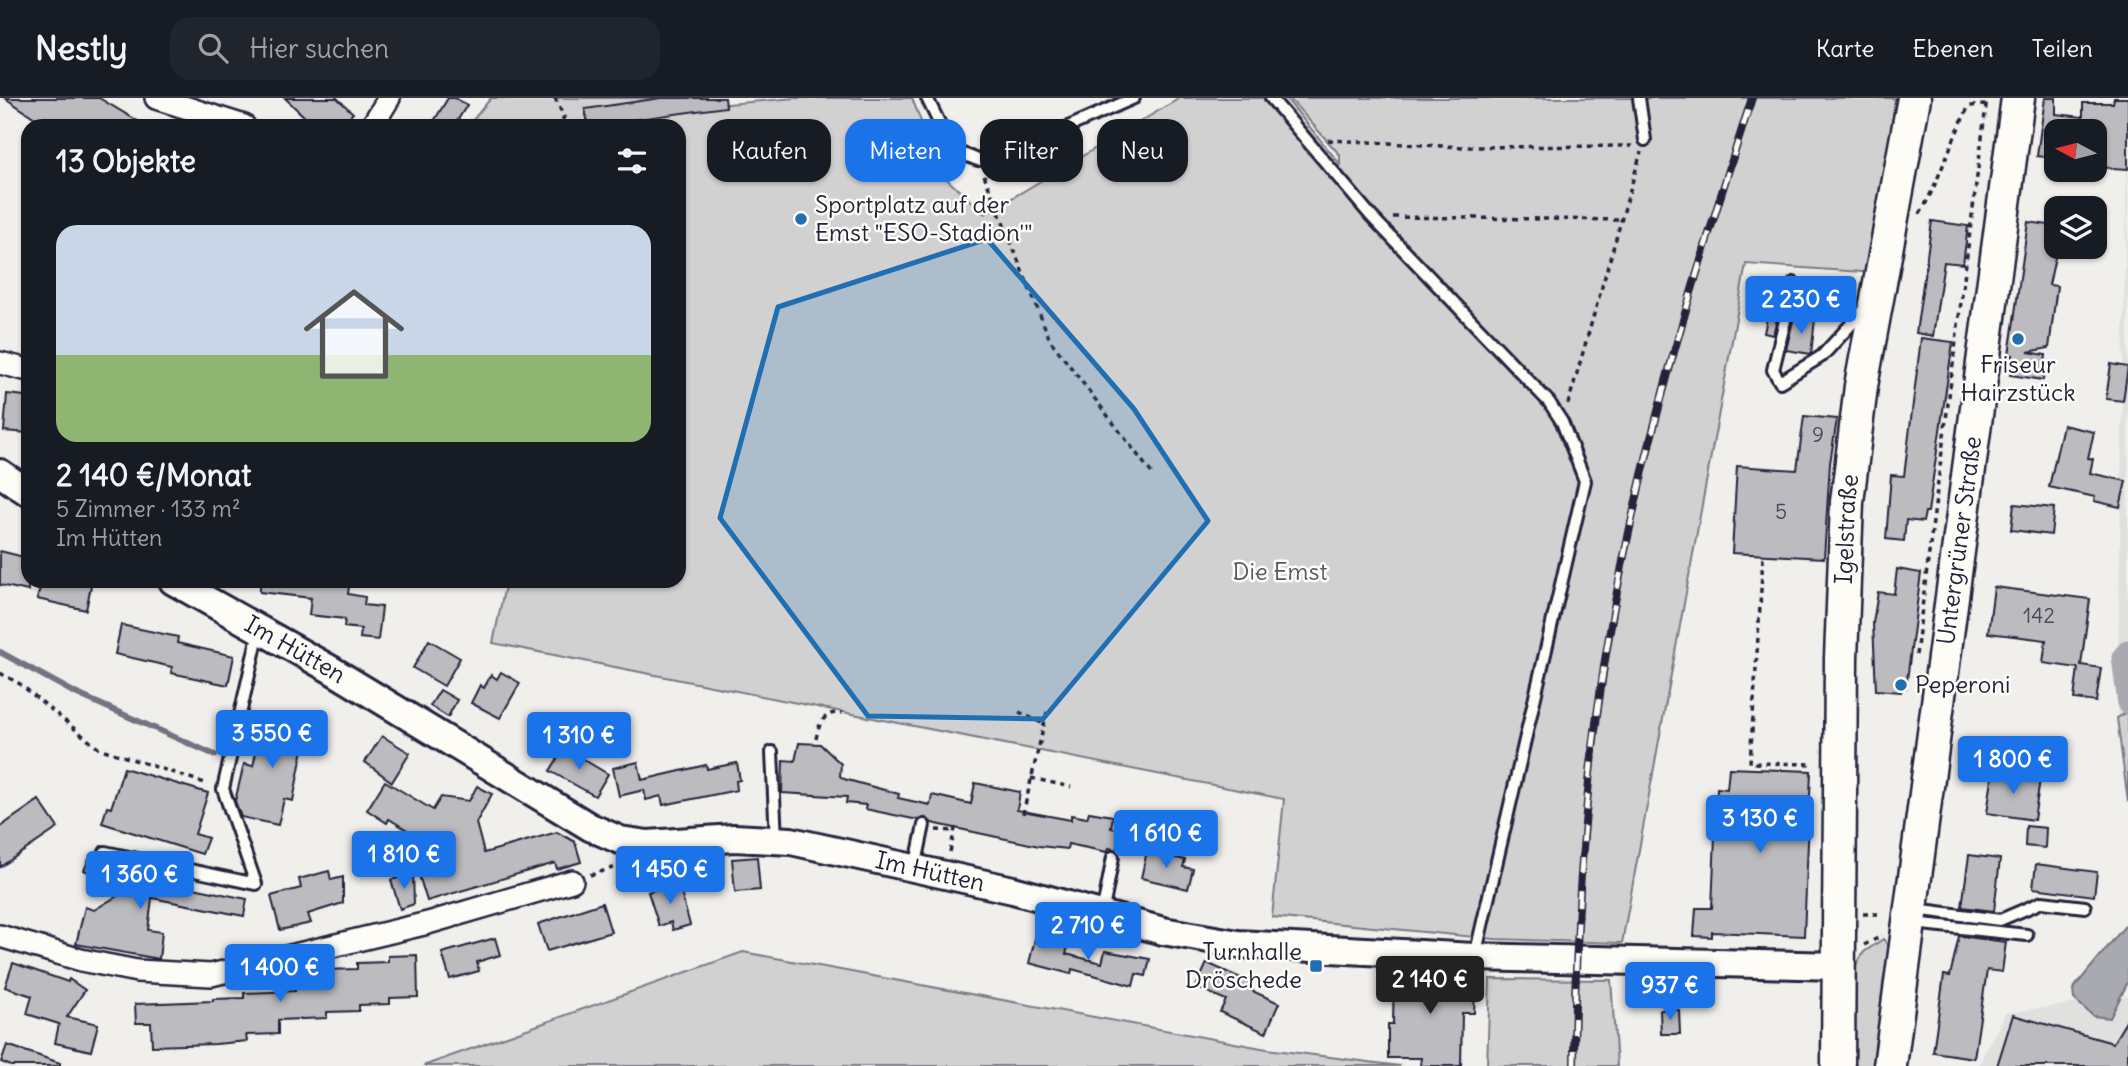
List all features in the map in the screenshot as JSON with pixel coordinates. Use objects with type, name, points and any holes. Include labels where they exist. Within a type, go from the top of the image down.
[{"type":"main road","name":"Igelstraße","points":[[1848,957],[1838,914],[1842,606],[1847,502],[1861,386],[1914,98]]},
{"type":"main road","name":"Untergrüner Straße","points":[[1890,1066],[2018,98]]},
{"type":"main road","points":[[1838,1066],[1848,957]]},
{"type":"street","points":[[156,98],[222,119]]},
{"type":"street","points":[[376,119],[390,98]]},
{"type":"street","points":[[0,363],[21,368]]},
{"type":"street","points":[[0,474],[21,488]]},
{"type":"street","name":"Im Hütten","points":[[184,588],[259,629],[590,827],[620,840],[648,844],[734,838],[776,840],[827,848],[946,875],[1163,931],[1238,944],[1474,957],[1848,957]]},
{"type":"street","points":[[0,936],[81,960],[137,971],[211,975],[428,923],[572,881]]},
{"type":"lane","points":[[927,98],[949,143],[966,157],[978,160],[1002,156],[1134,98]]},
{"type":"lane","points":[[1270,98],[1371,216],[1549,402],[1562,422],[1585,481],[1474,957]]},
{"type":"lane","points":[[1639,98],[1645,140]]},
{"type":"lane","points":[[1794,283],[1773,370],[1780,382],[1822,356],[1877,296]]},
{"type":"lane","points":[[105,852],[256,884],[223,789],[259,629]]},
{"type":"lane","points":[[772,752],[776,840]]},
{"type":"lane","points":[[915,868],[924,825]]},
{"type":"lane","points":[[1102,915],[1114,858]]},
{"type":"lane","points":[[1911,916],[2000,920],[2042,902],[2085,907]]},
{"type":"lane","points":[[1911,916],[2027,935]]},
{"type":"path","points":[[555,98],[563,119]]},
{"type":"path","points":[[1916,655],[1987,98]]},
{"type":"path","points":[[1916,222],[1935,188],[1952,139],[1969,106]]},
{"type":"path","points":[[1305,139],[1463,147],[1643,146],[1562,422]]},
{"type":"path","points":[[978,160],[1051,340],[1153,475]]},
{"type":"path","points":[[1371,216],[1622,219]]},
{"type":"path","points":[[1763,558],[1750,763],[1814,766],[1815,755]]},
{"type":"path","points":[[0,673],[20,684],[98,748],[223,789]]},
{"type":"path","points":[[816,739],[824,716],[831,712],[842,713]]},
{"type":"path","points":[[1019,712],[1044,724]]},
{"type":"path","points":[[1023,814],[1047,712]]},
{"type":"path","points":[[1031,778],[1071,787]]},
{"type":"path","points":[[946,875],[956,824]]},
{"type":"path","points":[[572,881],[624,864],[648,844]]},
{"type":"path","points":[[1838,914],[1886,914],[1884,935],[1848,957]]},
{"type":"highlighted area","points":[[987,239],[1134,409],[1208,521],[1043,719],[868,716],[720,518],[778,307]]},
{"type":"shaded area","points":[[2128,99],[2128,712],[2117,718]]},
{"type":"shaded area","points":[[2128,922],[2128,982],[2110,1018],[2093,1016],[2074,999],[2073,989]]},
{"type":"shaded area","points":[[2128,996],[2128,1066],[1978,1066],[2005,1013]]},
{"type":"green space","name":"Die Emst","points":[[491,98],[715,98],[717,105],[795,98],[912,98],[920,119],[845,119],[845,182],[950,182],[985,214],[1039,182],[1083,182],[1083,156],[1097,147],[1097,182],[1188,182],[1188,119],[1145,119],[1180,98],[1286,98],[1340,164],[1340,155],[1289,98],[1895,98],[1876,273],[1746,264],[1622,943],[1495,939],[1272,917],[1284,799],[493,643],[505,588],[686,588],[686,119],[474,119]]},
{"type":"green space","points":[[2128,712],[2128,802],[2117,718]]},
{"type":"green space","points":[[1883,939],[1889,946],[1883,985],[1890,985],[1889,993],[1882,993],[1878,1030],[1884,1031],[1883,1038],[1877,1037],[1873,1066],[1851,1066],[1852,972],[1864,952]]},
{"type":"green space","points":[[743,952],[1267,1049],[1400,1066],[423,1066]]},
{"type":"green space","points":[[1490,979],[1611,980],[1617,1066],[1487,1066]]},
{"type":"building","points":[[5,98],[99,98],[134,119],[36,119]]},
{"type":"building","points":[[285,98],[337,98],[353,113],[347,119],[307,119]]},
{"type":"building","points":[[448,98],[455,98],[467,105],[458,119],[435,119]]},
{"type":"building","points":[[661,98],[725,98],[726,107],[639,119],[587,119],[585,109]]},
{"type":"building","points":[[2045,98],[2056,98],[2056,114],[2083,117],[2083,103],[2113,103],[2114,98],[2128,98],[2128,169],[2107,168],[2107,119],[2044,119],[2044,157],[2037,156]]},
{"type":"building","points":[[1932,221],[1968,226],[1963,264],[1944,262],[1933,336],[1916,333]]},
{"type":"building","points":[[2028,222],[2044,224],[2044,259],[2055,259],[2049,285],[2057,286],[2049,348],[2028,352],[2046,355],[2043,380],[2010,375],[2013,355],[2009,355]]},
{"type":"building","points":[[1768,313],[1778,314],[1773,335],[1764,333]]},
{"type":"building","points":[[1794,317],[1815,319],[1811,354],[1786,350]]},
{"type":"building","points":[[1921,338],[1953,342],[1928,512],[1925,512],[1923,522],[1906,520],[1904,541],[1886,539],[1891,475],[1904,476]]},
{"type":"building","points":[[2111,364],[2128,367],[2123,401],[2106,399]]},
{"type":"building","points":[[7,394],[21,396],[21,432],[4,431]]},
{"type":"building","points":[[1804,416],[1837,419],[1830,463],[1824,558],[1732,553],[1737,466],[1797,470]]},
{"type":"building","points":[[2063,425],[2094,432],[2088,458],[2093,459],[2090,473],[2126,481],[2120,507],[2094,501],[2095,497],[2049,487]]},
{"type":"building","points":[[2014,504],[2054,508],[2051,535],[2011,530]]},
{"type":"building","points":[[0,551],[21,556],[21,588],[28,588],[28,591],[0,585]]},
{"type":"building","points":[[1897,569],[1921,573],[1906,688],[1902,688],[1901,692],[1876,690],[1873,623],[1878,592],[1894,594]]},
{"type":"building","points":[[1994,587],[2090,599],[2081,665],[2101,668],[2096,702],[2074,699],[2078,668],[2043,663],[2046,640],[1988,633]]},
{"type":"building","points":[[40,588],[91,588],[86,610],[37,599]]},
{"type":"building","points":[[260,588],[349,588],[348,594],[365,597],[364,605],[382,607],[378,640],[360,638],[361,629],[344,627],[345,619],[309,615],[311,598],[260,592]]},
{"type":"building","points":[[121,625],[178,637],[177,643],[234,656],[228,685],[171,673],[172,667],[115,654]]},
{"type":"building","points":[[429,640],[460,658],[444,686],[413,668]]},
{"type":"building","points":[[501,672],[520,683],[500,718],[471,703],[480,685],[484,688],[491,675],[497,679]]},
{"type":"building","points":[[440,690],[457,700],[448,717],[430,706]]},
{"type":"building","points":[[265,714],[308,723],[293,801],[284,799],[278,825],[241,817],[235,801],[244,764],[253,766]]},
{"type":"building","points":[[382,736],[410,753],[392,782],[365,762]]},
{"type":"building","points":[[799,743],[820,744],[841,764],[840,776],[844,779],[899,794],[898,798],[930,805],[932,795],[971,804],[975,783],[1020,792],[1017,810],[1071,820],[1071,815],[1087,818],[1089,812],[1113,816],[1111,828],[1122,830],[1117,850],[1109,848],[1107,852],[1068,844],[1067,849],[1039,846],[932,823],[926,818],[918,820],[865,809],[866,805],[846,803],[847,797],[782,793],[783,760],[795,761]]},
{"type":"building","points":[[564,748],[608,774],[595,796],[550,771]]},
{"type":"building","points":[[638,762],[642,780],[706,765],[707,769],[737,763],[740,780],[736,781],[737,790],[663,805],[661,796],[646,800],[644,790],[619,796],[613,768]]},
{"type":"building","points":[[124,768],[208,793],[195,834],[208,838],[202,854],[102,823],[107,807],[111,808]]},
{"type":"building","points":[[1729,768],[1811,771],[1804,936],[1712,932],[1712,937],[1694,936],[1696,908],[1712,908],[1717,788],[1727,789]]},
{"type":"building","points":[[1993,772],[2040,779],[2034,820],[1987,813]]},
{"type":"building","points":[[385,781],[433,810],[441,797],[469,801],[477,786],[492,794],[476,823],[484,853],[557,832],[575,842],[581,862],[557,869],[555,863],[427,901],[418,872],[435,868],[428,843],[389,819],[387,823],[367,810]]},
{"type":"building","points":[[39,800],[58,828],[0,867],[0,827]]},
{"type":"building","points":[[2026,826],[2046,828],[2045,848],[2025,846]]},
{"type":"building","points":[[1147,851],[1185,860],[1183,867],[1193,869],[1188,889],[1141,878]]},
{"type":"building","points":[[91,855],[140,877],[247,899],[244,916],[152,898],[148,930],[162,932],[159,959],[76,944],[85,907],[94,910],[127,890],[84,870]]},
{"type":"building","points":[[1969,855],[2000,859],[1994,911],[1962,907]]},
{"type":"building","points":[[757,857],[760,890],[735,892],[732,859]]},
{"type":"building","points":[[2036,864],[2097,872],[2094,896],[2033,888]]},
{"type":"building","points":[[329,871],[331,880],[343,877],[343,903],[308,914],[311,923],[280,930],[271,896],[301,888],[299,879]]},
{"type":"building","points":[[413,874],[414,904],[400,909],[391,880]]},
{"type":"building","points":[[678,882],[690,925],[673,930],[671,922],[659,926],[648,892]]},
{"type":"building","points":[[602,903],[611,932],[547,951],[538,924]]},
{"type":"building","points":[[1036,935],[1069,943],[1066,954],[1102,963],[1105,951],[1150,959],[1146,976],[1136,974],[1133,986],[1072,969],[1071,974],[1029,963]]},
{"type":"building","points":[[1959,936],[2006,942],[2002,972],[1987,970],[1974,1058],[1933,1052],[1944,975],[1950,976]]},
{"type":"building","points":[[495,938],[500,955],[477,962],[479,971],[450,979],[442,953]]},
{"type":"building","points":[[417,955],[418,997],[390,998],[390,1004],[359,1005],[359,1011],[327,1012],[327,1018],[278,1020],[278,1034],[246,1035],[247,1041],[216,1044],[152,1046],[151,1023],[136,1023],[135,1004],[213,1001],[244,998],[244,993],[295,991],[294,977],[326,976],[325,970],[357,969],[357,963],[388,962],[388,956]]},
{"type":"building","points":[[13,963],[68,982],[69,979],[85,990],[67,1017],[98,1024],[91,1051],[55,1043],[59,1024],[27,1014],[32,996],[5,987]]},
{"type":"building","points":[[1207,963],[1252,983],[1250,990],[1279,1003],[1266,1033],[1220,1012],[1226,1000],[1196,987]]},
{"type":"building","points":[[1394,971],[1476,973],[1474,1013],[1462,1013],[1461,1066],[1420,1066],[1421,1058],[1388,1058],[1388,1024],[1393,1024]]},
{"type":"building","points":[[1660,1010],[1679,1010],[1680,1034],[1661,1034]]},
{"type":"building","points":[[2013,1015],[2113,1043],[2128,1018],[2128,1066],[1997,1066]]},
{"type":"building","points":[[7,1045],[60,1063],[60,1066],[11,1066],[1,1062]]},
{"type":"waterway","points":[[2128,650],[2122,657],[2128,704]]},
{"type":"waterway","points":[[0,652],[75,693],[215,755]]},
{"type":"railway","points":[[1574,1066],[1577,938],[1586,810],[1612,619],[1637,498],[1666,382],[1698,268],[1752,98]]},
{"type":"place","name":"Sportplatz auf der Emst \"ESO-Stadion'\"","points":[[801,219]]},
{"type":"place","name":"Friseur Hairzstück","points":[[2018,339]]},
{"type":"place","name":"Peperoni","points":[[1901,685]]},
{"type":"place","name":"Turnhalle Dröschede","points":[[1316,966]]}]
